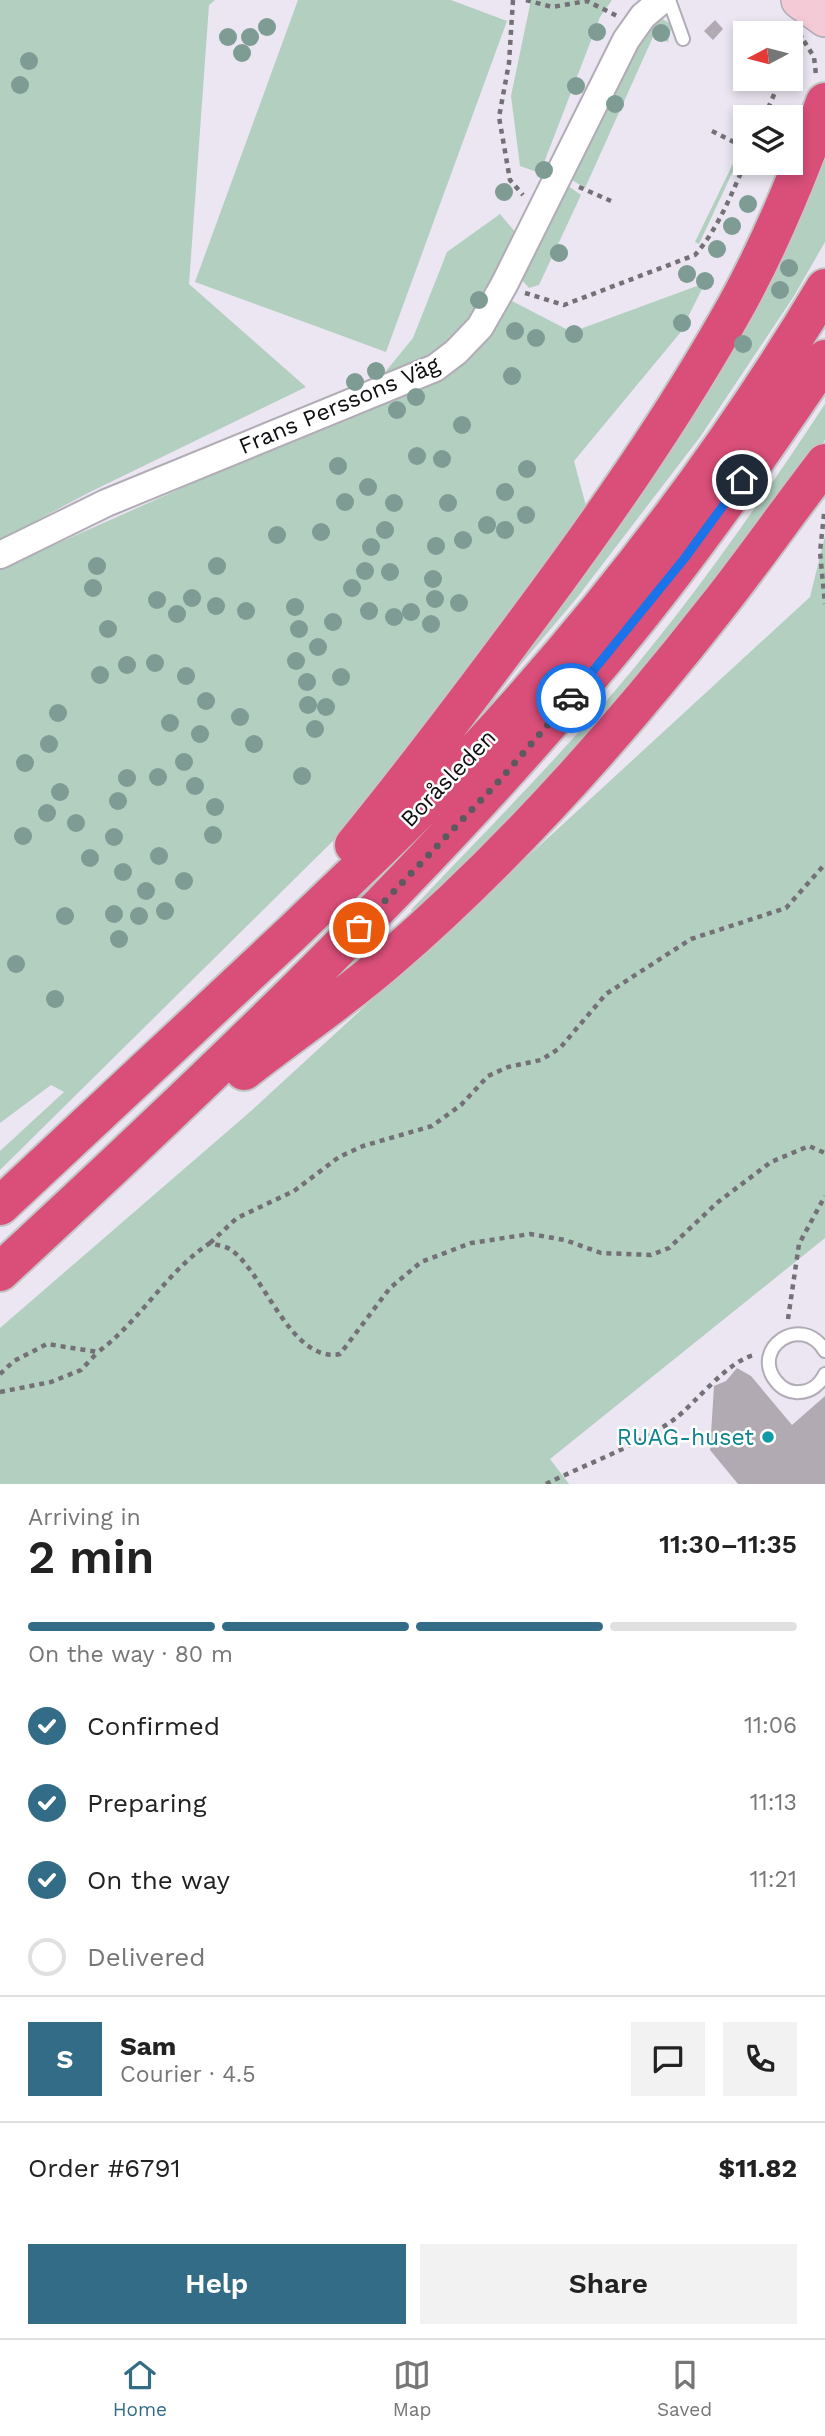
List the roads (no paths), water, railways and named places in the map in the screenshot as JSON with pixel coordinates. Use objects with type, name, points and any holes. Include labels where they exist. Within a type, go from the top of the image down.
[{"type":"highway","points":[[246,976],[365,831],[477,688],[572,559],[668,420],[737,305],[780,218],[820,91]]},
{"type":"highway","name":"Boråsleden","points":[[0,1206],[373,855],[473,754],[564,650],[657,535],[727,438],[825,288]]},
{"type":"highway","name":"Boråsleden","points":[[0,1272],[108,1173],[395,892],[499,781],[587,680],[684,559],[757,460],[825,359]]},
{"type":"highway","points":[[108,1173],[386,962],[468,885],[626,719],[717,607],[825,463]]},
{"type":"street","name":"Frans Perssons Väg","points":[[0,555],[106,503],[435,368],[456,352],[480,327],[505,285],[626,40],[643,16],[662,0]]},
{"type":"street","points":[[800,0],[825,18]]},
{"type":"lane","points":[[669,0],[683,39]]},
{"type":"lane","points":[[825,1351],[821,1336],[795,1334],[784,1337],[775,1344],[770,1354],[769,1366],[772,1377],[780,1386],[790,1391],[812,1389],[825,1374]]},
{"type":"place","name":"RUAG-huset","points":[[768,1437]]}]
